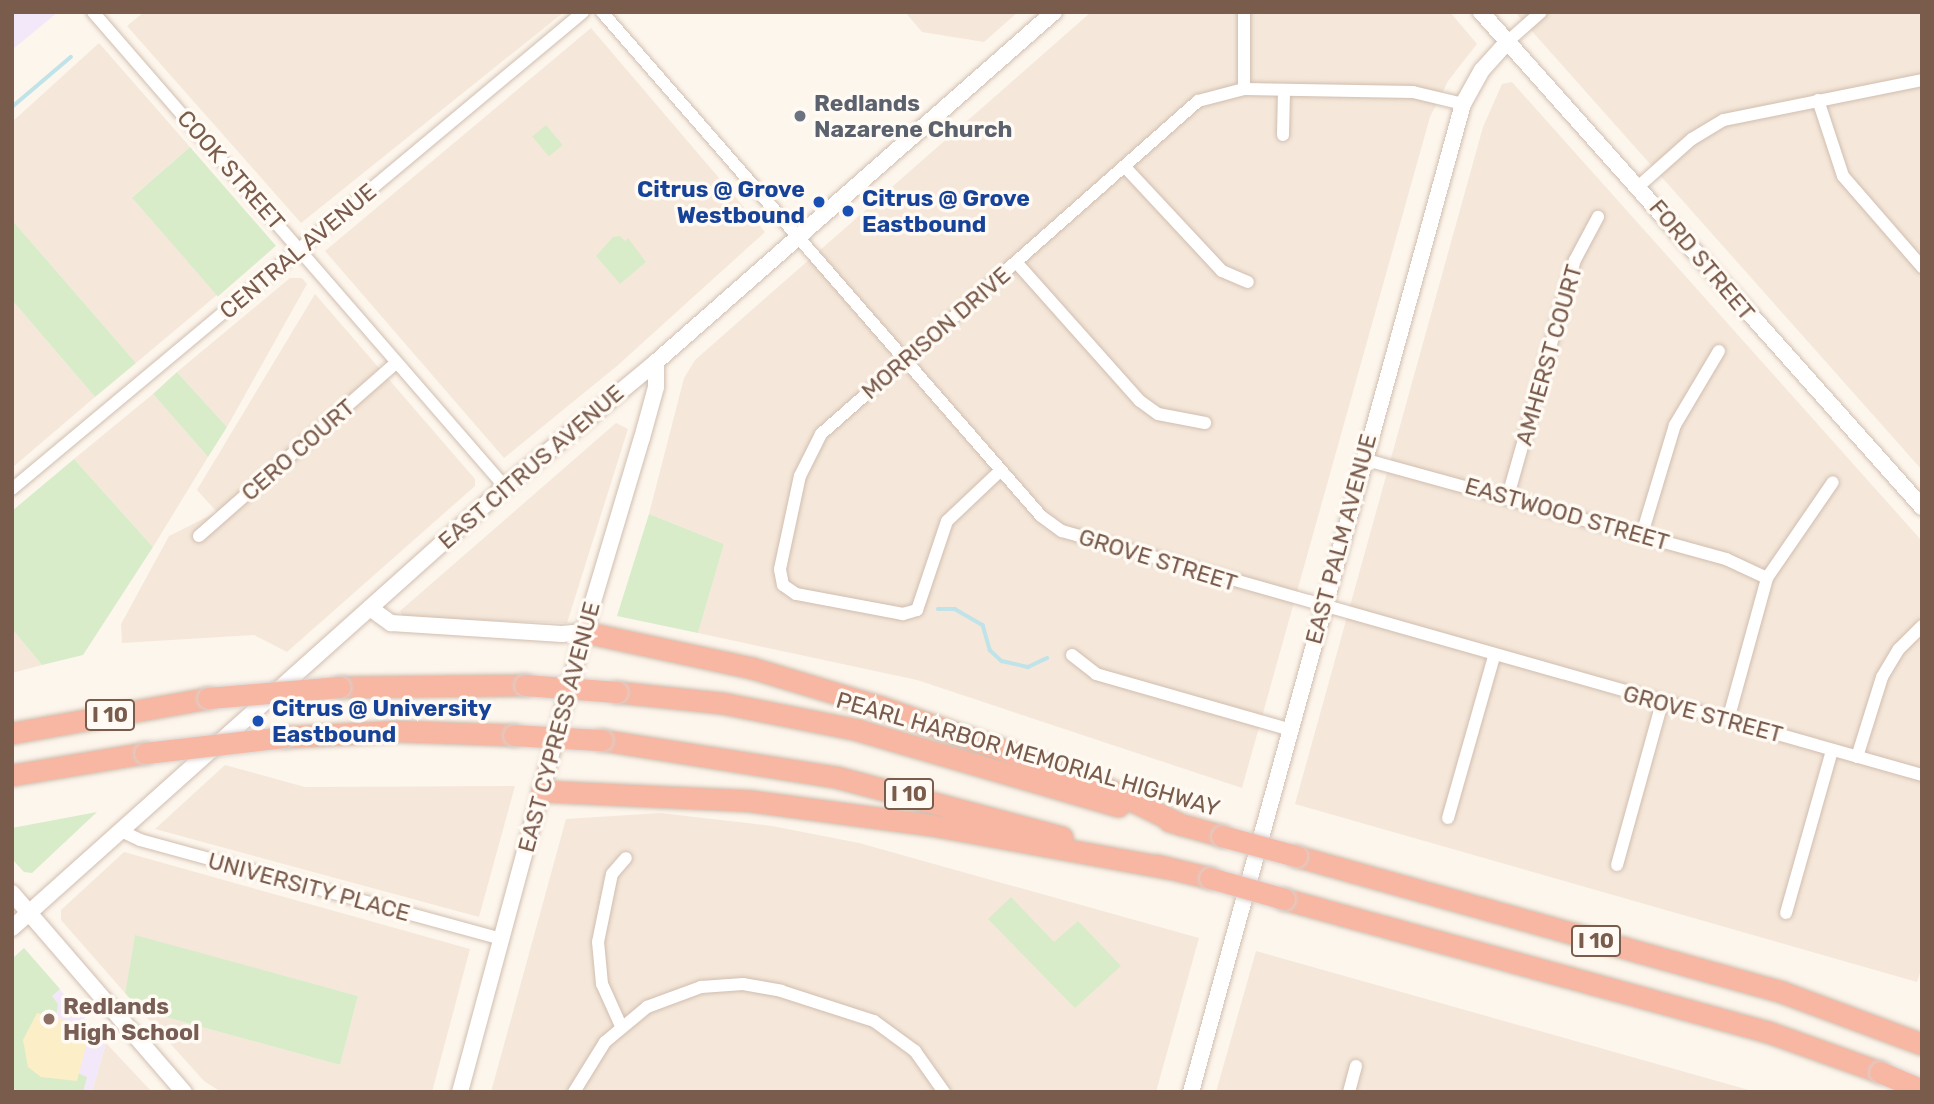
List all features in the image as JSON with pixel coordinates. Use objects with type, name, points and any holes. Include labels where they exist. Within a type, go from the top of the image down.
[{"type":"highway","points":[[584,632],[752,668],[881,707],[1092,781],[1182,825]]},
{"type":"highway","name":"PEARL HARBOR MEMORIAL HIGHWAY","points":[[12,733],[208,698],[340,687],[525,685],[722,703],[858,730],[1182,825],[1782,992],[1922,1044]]},
{"type":"highway","name":"I 10","points":[[12,775],[145,753],[284,737],[398,731],[602,740],[836,777],[952,804],[1167,868],[1768,1032],[1922,1090]]},
{"type":"highway","points":[[542,791],[751,801],[931,825],[1167,868]]},
{"type":"main road","name":"EAST CITRUS AVENUE","points":[[12,928],[505,487],[656,362],[1054,12]]},
{"type":"main road","name":"FORD STREET","points":[[1481,12],[1639,186],[1922,508]]},
{"type":"main road","name":"EAST PALM AVENUE","points":[[1191,1092],[1288,729],[1463,104],[1482,69],[1507,42]]},
{"type":"main road","name":"EAST CYPRESS AVENUE","points":[[460,1092],[584,632],[656,387],[656,362]]},
{"type":"main road","points":[[370,608],[391,623],[584,632]]},
{"type":"main road","points":[[12,893],[184,1092]]},
{"type":"main road","points":[[1916,1092],[1922,1072]]},
{"type":"street","name":"COOK STREET","points":[[93,12],[505,487]]},
{"type":"street","name":"CENTRAL AVENUE","points":[[12,489],[583,12]]},
{"type":"street","name":"GROVE STREET","points":[[602,12],[1041,516],[1080,539],[1922,775]]},
{"type":"street","points":[[1244,12],[1244,89]]},
{"type":"street","name":"EAST PALM AVENUE","points":[[1507,42],[1541,12]]},
{"type":"street","points":[[1639,186],[1709,127],[1739,115],[1922,80]]},
{"type":"street","name":"MORRISON DRIVE","points":[[1001,470],[947,521],[917,610],[903,614],[796,594],[783,585],[780,569],[792,507],[814,443],[904,360],[1198,101],[1244,89],[1413,92],[1463,104]]},
{"type":"street","points":[[1283,135],[1284,91]]},
{"type":"street","points":[[1818,100],[1843,176],[1922,267]]},
{"type":"street","points":[[1125,167],[1222,271],[1248,282]]},
{"type":"street","name":"AMHERST COURT","points":[[1508,496],[1575,260],[1598,217]]},
{"type":"street","points":[[1016,262],[1149,410],[1205,423]]},
{"type":"street","points":[[1642,534],[1675,425],[1719,351]]},
{"type":"street","name":"CERO COURT","points":[[199,536],[396,363]]},
{"type":"street","name":"EASTWOOD STREET","points":[[1363,458],[1642,534],[1726,559],[1767,578]]},
{"type":"street","points":[[1728,720],[1767,578],[1833,482]]},
{"type":"street","points":[[1857,757],[1882,677],[1899,649],[1922,626]]},
{"type":"street","points":[[1072,655],[1096,674],[1288,729]]},
{"type":"street","points":[[1448,818],[1494,656]]},
{"type":"street","points":[[1617,865],[1661,703]]},
{"type":"street","points":[[1786,913],[1832,750]]},
{"type":"street","name":"UNIVERSITY PLACE","points":[[119,830],[140,840],[501,939]]},
{"type":"street","points":[[621,1026],[602,984],[598,942],[612,874],[626,858]]},
{"type":"street","points":[[574,1092],[593,1056],[621,1026],[648,1007],[691,990],[725,984],[765,987],[860,1013],[889,1029],[915,1051],[944,1092]]},
{"type":"street","points":[[1349,1092],[1356,1066]]},
{"type":"shaded area","points":[[12,12],[58,12],[12,50]]},
{"type":"shaded area","points":[[144,12],[564,12],[301,223],[127,26]]},
{"type":"shaded area","points":[[905,12],[1018,12],[984,42],[922,32]]},
{"type":"shaded area","points":[[1091,12],[1450,12],[1477,44],[1448,81],[1430,117],[1242,788],[917,680],[698,633],[724,544],[649,514],[684,378],[695,360]]},
{"type":"shaded area","points":[[1515,12],[1922,12],[1922,470]]},
{"type":"shaded area","points":[[591,28],[765,232],[617,366],[504,458],[325,251]]},
{"type":"shaded area","points":[[99,43],[190,147],[132,197],[217,295],[136,363],[12,220],[12,122]]},
{"type":"shaded area","points":[[1512,82],[1922,541],[1922,967],[1917,982],[1295,804],[1483,127],[1502,84]]},
{"type":"shaded area","points":[[290,278],[302,278],[307,284],[227,427],[177,372]]},
{"type":"shaded area","points":[[315,294],[475,479],[475,486],[287,652],[254,635],[122,643],[121,624],[169,536],[217,512],[197,490]]},
{"type":"shaded area","points":[[12,300],[95,397],[13,467],[12,465]]},
{"type":"shaded area","points":[[153,394],[208,457],[153,547],[74,459]]},
{"type":"shaded area","points":[[616,423],[628,429],[567,623],[404,618],[400,611]]},
{"type":"shaded area","points":[[12,629],[42,665],[12,673]]},
{"type":"shaded area","points":[[225,765],[305,787],[515,786],[479,917],[155,829]]},
{"type":"shaded area","points":[[660,813],[772,826],[859,843],[1199,938],[1156,1092],[491,1092],[566,819]]},
{"type":"shaded area","points":[[124,852],[470,949],[432,1092],[221,1092],[204,1081],[140,1010],[340,1065],[358,996],[135,936],[125,993],[61,920],[61,910]]},
{"type":"shaded area","name":"Redlands High School","points":[[24,948],[106,1043],[92,1092],[12,1092],[12,959]]},
{"type":"shaded area","points":[[1256,951],[1756,1092],[1216,1092]]},
{"type":"shaded area","points":[[106,1043],[152,1092],[92,1092]]},
{"type":"green space","points":[[546,125],[563,145],[549,156],[532,137]]},
{"type":"green space","points":[[190,147],[276,246],[218,296],[132,198]]},
{"type":"green space","points":[[12,220],[136,363],[95,397],[12,300]]},
{"type":"green space","points":[[620,236],[625,241],[628,238],[646,262],[620,284],[596,256],[613,237]]},
{"type":"green space","points":[[177,372],[227,427],[208,457],[153,394]]},
{"type":"green space","points":[[74,459],[153,547],[83,655],[42,665],[12,629],[12,511]]},
{"type":"green space","points":[[649,514],[724,544],[698,633],[617,616]]},
{"type":"green space","points":[[97,812],[32,873],[24,872],[12,859],[12,828]]},
{"type":"green space","points":[[1011,897],[1054,942],[1078,921],[1121,966],[1075,1008],[988,919]]},
{"type":"green space","points":[[135,935],[358,996],[340,1065],[140,1010],[125,993]]},
{"type":"green space","name":"Redlands High School","points":[[24,948],[60,989],[52,996],[58,1004],[56,1018],[80,1024],[88,1038],[78,1073],[87,1077],[83,1092],[12,1092],[12,959]]},
{"type":"sand","points":[[37,1013],[80,1024],[88,1038],[77,1081],[41,1077],[28,1067],[23,1040]]},
{"type":"waterway","points":[[12,107],[71,57]]},
{"type":"waterway","points":[[938,609],[955,609],[983,625],[990,650],[1002,661],[1028,667],[1047,658]]},
{"type":"place","name":"Redlands Nazarene Church","points":[[800,116]]},
{"type":"place","name":"Citrus @ Grove Westbound","points":[[819,202]]},
{"type":"place","name":"Citrus @ Grove Eastbound","points":[[848,211]]},
{"type":"place","name":"Citrus @ University Eastbound","points":[[258,721]]},
{"type":"place","name":"Redlands High School","points":[[49,1019]]}]
